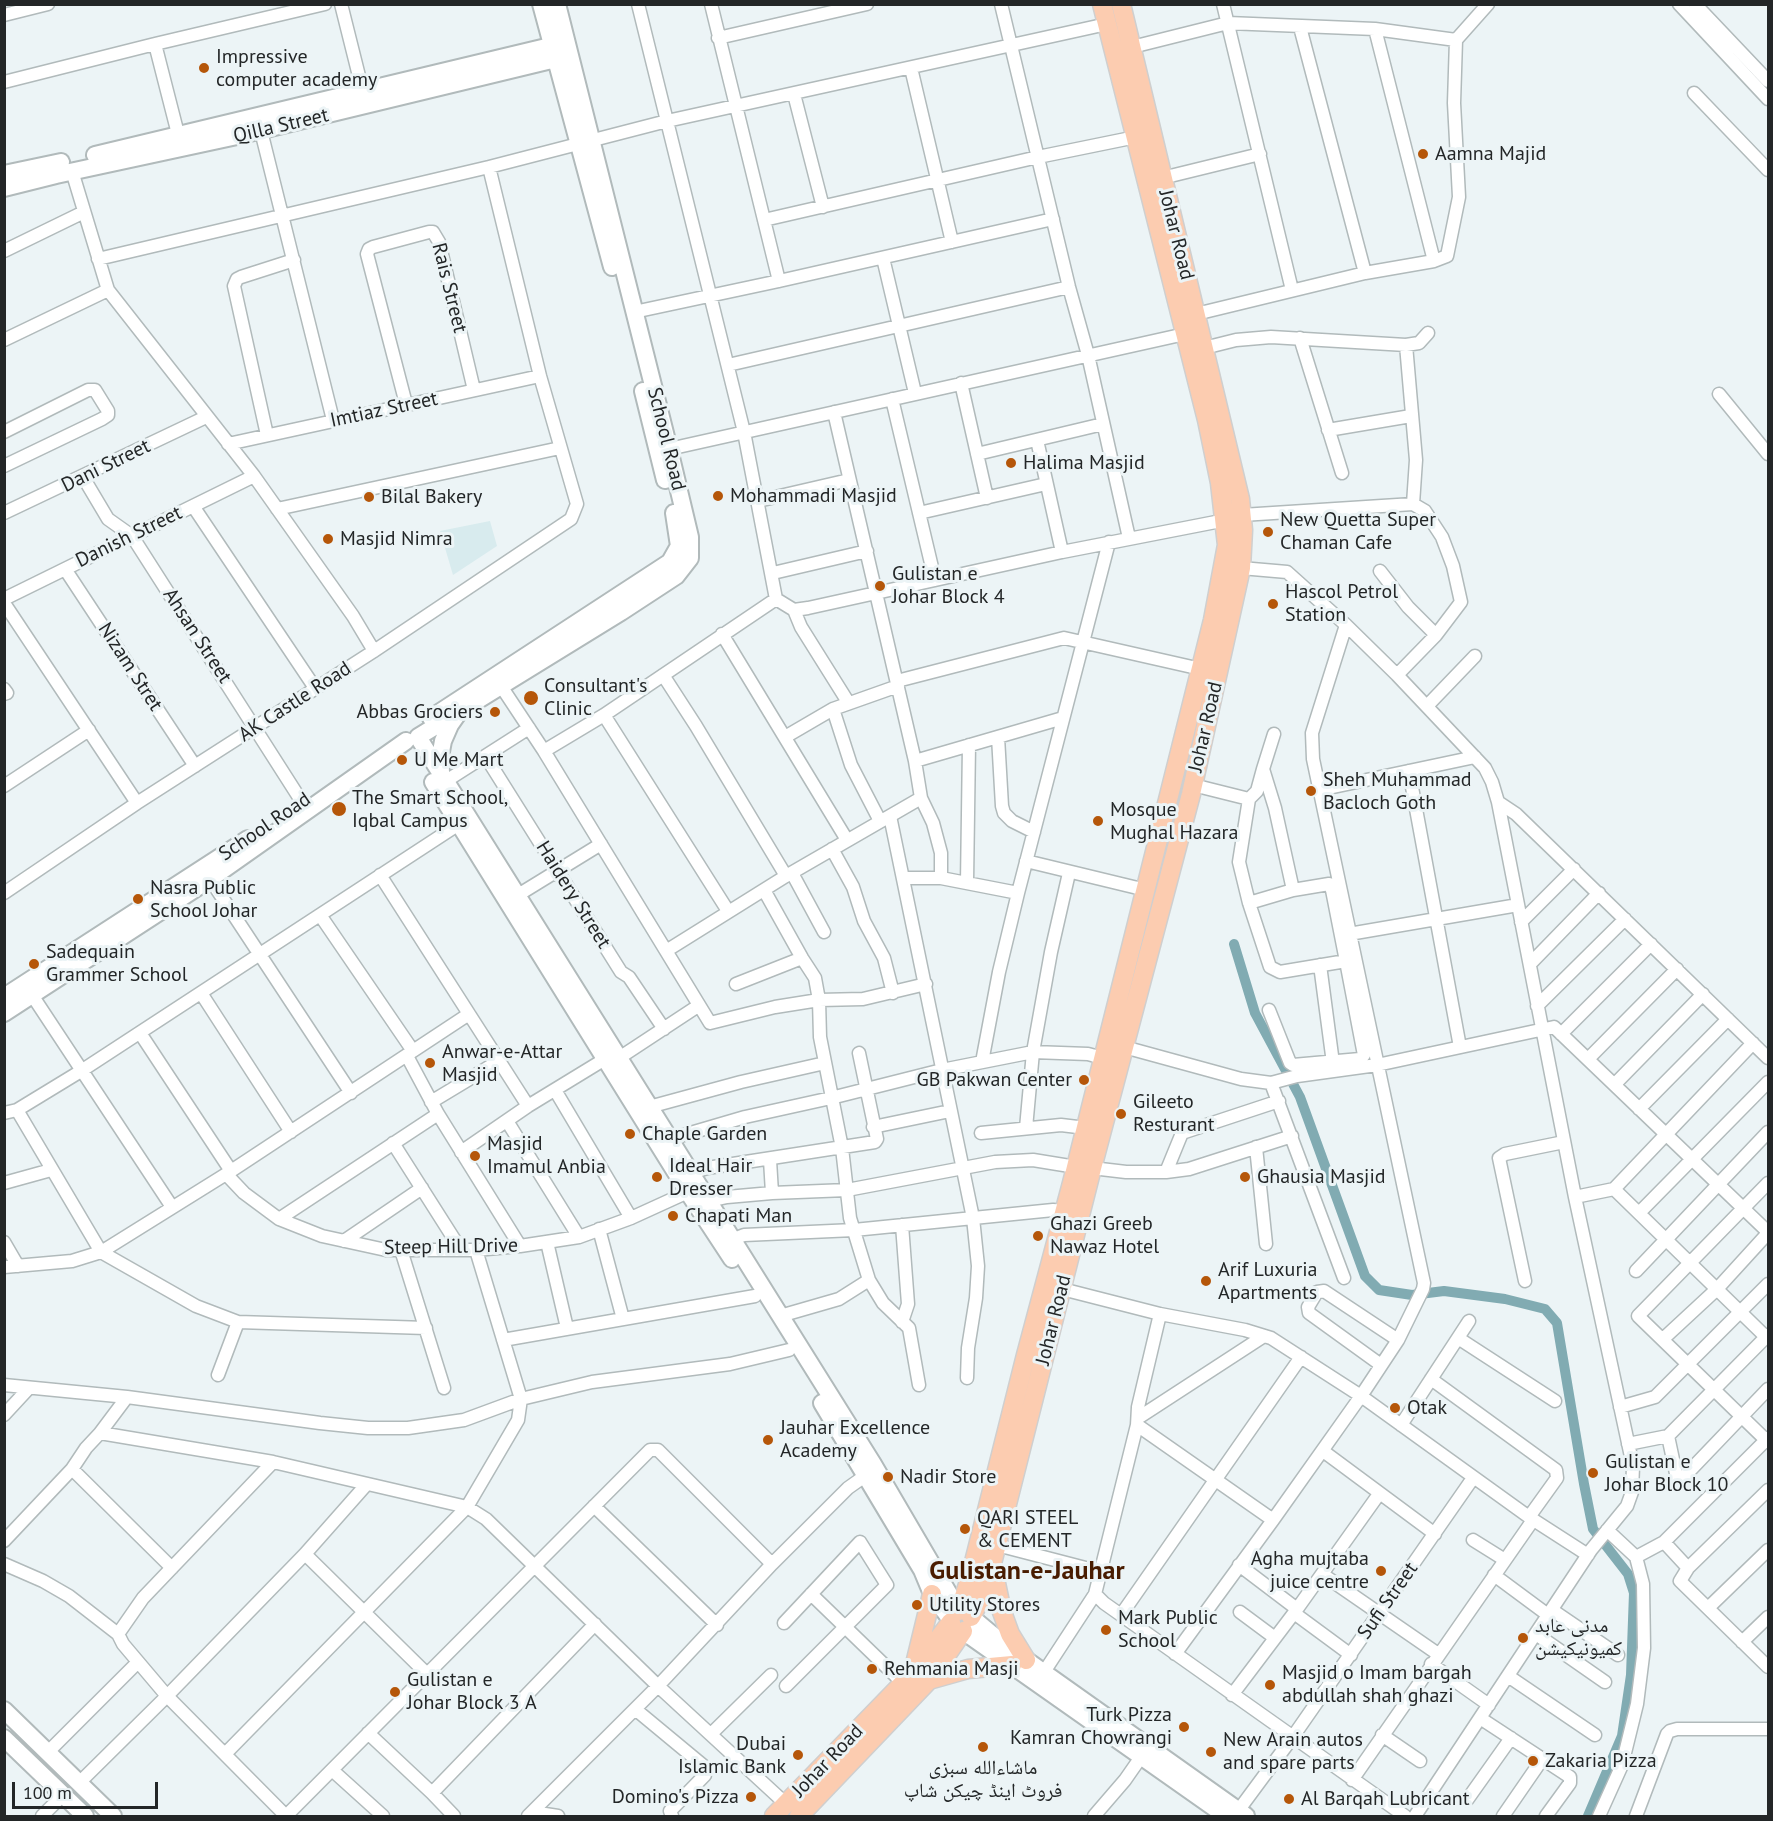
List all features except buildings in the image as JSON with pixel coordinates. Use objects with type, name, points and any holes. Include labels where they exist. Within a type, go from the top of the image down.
[{"type":"main road","name":"Johar Road","points":[[795,1813],[907,1678],[985,1591],[1062,1288],[1084,1168],[1193,784],[1241,568],[1243,531],[1234,518],[1220,483],[1207,420],[1102,4]]},
{"type":"main road","name":"Johar Road","points":[[795,1813],[929,1680],[959,1620],[1065,1211],[1084,1168],[1086,1128],[1116,1056],[1146,890],[1213,620],[1227,545],[1240,499],[1120,4]]},
{"type":"main road","points":[[929,1680],[968,1669],[1019,1663],[995,1585],[995,1553]]},
{"type":"main road","points":[[907,1678],[925,1627],[932,1594]]},
{"type":"street","points":[[4,15],[48,4]]},
{"type":"street","points":[[4,82],[325,4]]},
{"type":"street","points":[[341,4],[363,92]]},
{"type":"street","points":[[541,4],[561,51]]},
{"type":"street","name":"School Road","points":[[4,1013],[210,879],[241,850],[302,802],[410,737],[460,712],[473,697],[501,686],[676,576],[690,558],[690,537],[676,502],[561,51],[557,4]]},
{"type":"street","points":[[638,4],[744,432],[773,573],[776,599]]},
{"type":"street","points":[[711,4],[779,281]]},
{"type":"street","points":[[718,38],[867,4]]},
{"type":"street","points":[[1001,4],[1069,287],[1088,355],[1129,538]]},
{"type":"street","points":[[1223,4],[1292,290]]},
{"type":"street","points":[[1196,314],[1365,273],[1443,259],[1449,253],[1459,197],[1454,103],[1456,40],[1488,4]]},
{"type":"street","points":[[1679,4],[1768,99]]},
{"type":"street","points":[[1695,4],[1768,81]]},
{"type":"street","points":[[1132,47],[1228,23],[1375,29],[1456,40]]},
{"type":"street","points":[[98,259],[283,217],[667,121],[1107,24]]},
{"type":"street","points":[[1300,27],[1365,273]]},
{"type":"street","points":[[1375,29],[1434,261]]},
{"type":"street","points":[[155,44],[178,134]]},
{"type":"street","name":"Qilla Street","points":[[4,174],[111,152],[178,134],[363,92],[561,51]]},
{"type":"street","name":"Qilla Street","points":[[4,188],[261,130],[561,51]]},
{"type":"street","points":[[911,68],[952,242]]},
{"type":"street","points":[[1694,93],[1768,170]]},
{"type":"street","points":[[794,94],[823,207]]},
{"type":"street","points":[[261,130],[333,420]]},
{"type":"street","points":[[764,220],[1038,157],[1136,137]]},
{"type":"street","name":"School Road","points":[[7,990],[241,850],[473,697],[670,562],[679,546],[669,449],[634,312],[584,142]]},
{"type":"street","points":[[1162,178],[1260,154]]},
{"type":"street","points":[[277,509],[560,448],[489,167]]},
{"type":"street","points":[[72,171],[108,290],[254,476],[353,616],[374,651]]},
{"type":"street","points":[[4,251],[84,212]]},
{"type":"street","points":[[634,312],[1053,219]]},
{"type":"street","name":"Rais Street","points":[[406,404],[367,254],[373,247],[429,232],[433,232],[439,242],[474,390]]},
{"type":"street","points":[[883,258],[915,393]]},
{"type":"street","points":[[267,435],[234,286],[237,279],[241,277],[294,260]]},
{"type":"street","points":[[728,365],[1069,287]]},
{"type":"street","points":[[4,340],[108,290]]},
{"type":"street","points":[[1204,348],[1236,339],[1270,337],[1406,345],[1419,343],[1428,333]]},
{"type":"street","points":[[669,449],[1185,334]]},
{"type":"street","points":[[1300,338],[1342,473]]},
{"type":"street","points":[[1406,345],[1416,460],[1413,504]]},
{"type":"street","name":"Imtiaz Street","points":[[228,444],[540,376]]},
{"type":"street","points":[[961,383],[987,498]]},
{"type":"street","points":[[4,432],[88,390],[95,390],[108,411],[108,415],[102,419],[4,466]]},
{"type":"street","points":[[1719,394],[1768,454]]},
{"type":"street","points":[[892,399],[935,580]]},
{"type":"street","points":[[834,411],[898,683],[921,798],[933,823],[941,853],[940,878]]},
{"type":"street","points":[[1328,430],[1412,416]]},
{"type":"street","name":"Dani Street","points":[[4,513],[206,417]]},
{"type":"street","points":[[977,454],[1103,424]]},
{"type":"street","points":[[1037,440],[1062,552]]},
{"type":"street","name":"AK Castle Road","points":[[4,893],[137,803],[564,526],[571,519],[577,504],[560,448]]},
{"type":"street","name":"Danish Street","points":[[4,601],[254,476]]},
{"type":"street","name":"Ahsan Street","points":[[83,477],[108,519],[132,536],[302,802]]},
{"type":"street","points":[[758,501],[849,480]]},
{"type":"street","points":[[919,513],[1046,484]]},
{"type":"street","points":[[794,610],[1109,542],[1234,518],[1413,504],[1425,511],[1442,537],[1453,566],[1461,602],[1436,635],[1397,675]]},
{"type":"street","points":[[193,506],[315,688]]},
{"type":"street","points":[[982,1062],[999,972],[1018,893],[1109,542]]},
{"type":"street","points":[[773,573],[867,551]]},
{"type":"street","points":[[1241,568],[1287,572],[1397,675],[1485,768],[1498,802],[1575,1197],[1633,1466],[1632,1492],[1627,1506],[1605,1531],[1415,1816]]},
{"type":"street","name":"Nizam Stret","points":[[65,569],[195,766]]},
{"type":"street","points":[[1380,571],[1408,607],[1436,635]]},
{"type":"street","points":[[776,599],[794,610],[801,627],[848,702]]},
{"type":"street","points":[[544,751],[604,715],[776,599]]},
{"type":"street","points":[[4,601],[137,803]]},
{"type":"street","points":[[1175,1653],[1361,1396],[1398,1340],[1422,1293],[1424,1283],[1313,759],[1312,734],[1346,625]]},
{"type":"street","points":[[722,634],[847,840]]},
{"type":"street","points":[[785,736],[833,709],[898,683],[1064,638],[1201,669]]},
{"type":"street","points":[[1427,706],[1475,656]]},
{"type":"street","points":[[663,675],[824,932]]},
{"type":"street","points":[[501,686],[544,751],[710,1023],[775,1007],[819,1000],[863,999],[926,984]]},
{"type":"street","points":[[4,689],[7,693],[4,694]]},
{"type":"street","points":[[833,709],[851,765],[885,818],[903,878],[973,1218],[978,1266],[976,1298],[968,1348],[967,1378]]},
{"type":"street","points":[[444,777],[440,757],[443,741],[460,712]]},
{"type":"street","points":[[604,715],[728,911]]},
{"type":"street","points":[[915,761],[1063,718]]},
{"type":"street","points":[[444,777],[486,757],[529,728]]},
{"type":"street","points":[[4,786],[89,730]]},
{"type":"street","points":[[1274,734],[1257,791],[1250,799],[1239,862],[1249,903],[1270,967],[1280,972],[1346,961]]},
{"type":"street","points":[[410,737],[444,777],[518,895],[688,1192],[728,1241],[780,1316],[959,1620]]},
{"type":"street","points":[[410,737],[459,824],[612,1058],[649,1107],[710,1202],[755,1296],[871,1472],[932,1594],[959,1620],[1141,1757],[1237,1814]]},
{"type":"street","points":[[998,737],[1004,813],[1012,821],[1034,832]]},
{"type":"street","points":[[967,882],[969,745]]},
{"type":"street","name":"Haidery Street","points":[[486,757],[621,972],[629,976],[664,1029]]},
{"type":"street","points":[[1319,790],[1475,757]]},
{"type":"street","points":[[1263,769],[1275,808],[1293,890]]},
{"type":"street","points":[[1409,771],[1460,1047]]},
{"type":"street","points":[[1193,784],[1250,799]]},
{"type":"street","points":[[666,951],[789,874],[921,798]]},
{"type":"street","points":[[1498,802],[1516,814],[1768,1058]]},
{"type":"street","points":[[426,1328],[238,1322],[196,1306],[101,1252],[51,1170],[11,1111],[81,1071],[459,824]]},
{"type":"street","points":[[518,895],[601,844]]},
{"type":"street","points":[[832,849],[853,887],[864,921],[884,958],[893,993]]},
{"type":"street","points":[[1026,861],[1146,890]]},
{"type":"street","points":[[1521,922],[1574,869]]},
{"type":"street","points":[[1026,1128],[1033,1052],[1051,952],[1069,873]]},
{"type":"street","points":[[380,875],[528,1106]]},
{"type":"street","points":[[903,878],[940,878],[1018,893]]},
{"type":"street","points":[[210,879],[351,1093]]},
{"type":"street","points":[[1249,903],[1326,883],[1331,886],[1364,1055],[1360,1059],[1333,1063],[1297,1065],[1290,1063],[1269,1010]]},
{"type":"street","points":[[764,890],[815,978],[819,1000],[820,1037],[842,1148],[850,1218],[869,1280],[883,1303],[909,1328],[920,1385]]},
{"type":"street","points":[[1530,964],[1599,894]]},
{"type":"street","points":[[1349,934],[1518,905]]},
{"type":"street","points":[[320,915],[410,1054],[431,1102],[520,1246]]},
{"type":"street","points":[[1537,1006],[1625,919]]},
{"type":"street","points":[[1561,1034],[1651,944]]},
{"type":"street","points":[[736,984],[802,958]]},
{"type":"street","points":[[1320,965],[1333,1063]]},
{"type":"street","points":[[1588,1059],[1677,969]]},
{"type":"street","points":[[201,993],[291,1132]]},
{"type":"street","points":[[1615,1084],[1703,994]]},
{"type":"street","points":[[32,995],[172,1207]]},
{"type":"street","points":[[461,1152],[528,1106],[664,1029],[698,1006]]},
{"type":"street","points":[[4,1267],[72,1261],[101,1252],[229,1173],[469,1014]]},
{"type":"street","points":[[1640,1109],[1728,1019]]},
{"type":"street","points":[[670,1139],[745,1117],[942,1070],[1033,1052],[1116,1056],[1241,1079],[1276,1081],[1377,1065],[1554,1027],[1768,1233],[1717,1289],[1663,1339]]},
{"type":"street","name":"Steep Hill Drive","points":[[140,1033],[244,1193],[279,1219],[322,1236],[378,1249],[476,1250],[520,1246],[579,1237],[631,1218],[688,1192]]},
{"type":"street","points":[[1575,1197],[1614,1189],[1753,1042]]},
{"type":"street","points":[[691,1173],[707,1168],[875,1142],[877,1139],[859,1053]]},
{"type":"street","points":[[431,1102],[499,1060]]},
{"type":"street","points":[[649,1107],[741,1082],[825,1064]]},
{"type":"street","points":[[1276,1081],[1279,1101],[1344,1278]]},
{"type":"street","points":[[1639,1214],[1768,1082]]},
{"type":"street","points":[[555,1090],[631,1218]]},
{"type":"street","points":[[1166,1172],[1182,1133],[1279,1101]]},
{"type":"street","points":[[873,1127],[950,1111]]},
{"type":"street","points":[[279,1219],[438,1114]]},
{"type":"street","points":[[507,1121],[579,1237]]},
{"type":"street","points":[[981,1133],[1061,1125],[1086,1128]]},
{"type":"street","points":[[1636,1271],[1768,1132]]},
{"type":"street","points":[[710,1202],[728,1197],[772,1193],[847,1190],[963,1170],[995,1162],[1033,1160],[1126,1172],[1166,1172],[1189,1169],[1292,1136]]},
{"type":"street","points":[[1525,1281],[1499,1158],[1505,1154],[1564,1142]]},
{"type":"street","points":[[393,1143],[461,1250]]},
{"type":"street","points":[[1256,1147],[1266,1244]]},
{"type":"street","points":[[770,1160],[772,1193]]},
{"type":"street","points":[[4,1183],[51,1170]]},
{"type":"street","points":[[1636,1557],[1664,1542],[1768,1440],[1638,1316],[1768,1183]]},
{"type":"street","points":[[344,1241],[422,1188]]},
{"type":"street","points":[[1614,1189],[1768,1337],[1668,1436],[1628,1444]]},
{"type":"street","points":[[728,1241],[744,1235],[854,1230],[1053,1210],[1065,1211]]},
{"type":"street","points":[[902,1225],[908,1304],[902,1322]]},
{"type":"street","points":[[599,1229],[623,1319]]},
{"type":"street","points":[[4,1242],[18,1266]]},
{"type":"street","points":[[546,1242],[567,1328]]},
{"type":"street","points":[[401,1250],[444,1388]]},
{"type":"street","points":[[225,1754],[467,1507],[518,1420],[520,1399],[476,1250]]},
{"type":"street","points":[[780,1316],[839,1299],[869,1280]]},
{"type":"street","points":[[1620,1407],[1655,1397],[1742,1313],[1768,1284]]},
{"type":"street","points":[[1062,1288],[1160,1314],[1245,1330],[1271,1338],[1361,1396],[1531,1519],[1590,1553]]},
{"type":"street","points":[[1381,1365],[1309,1313],[1308,1306],[1317,1292],[1324,1291],[1398,1340]]},
{"type":"street","points":[[503,1340],[755,1296]]},
{"type":"street","points":[[1044,1672],[1095,1594],[1138,1422],[1138,1407],[1160,1314]]},
{"type":"street","points":[[1401,1425],[1469,1321]]},
{"type":"street","points":[[218,1375],[238,1322]]},
{"type":"street","points":[[1138,1422],[1264,1336]]},
{"type":"street","points":[[1458,1338],[1555,1401]]},
{"type":"street","points":[[4,1385],[127,1396],[320,1423],[368,1428],[398,1428],[464,1420],[520,1399],[592,1382],[730,1364],[789,1350]]},
{"type":"street","points":[[1121,1615],[1301,1357]]},
{"type":"street","points":[[1352,1780],[1505,1560],[1557,1478],[1556,1470],[1431,1378]]},
{"type":"street","points":[[4,1414],[29,1388]]},
{"type":"street","points":[[1668,1436],[1678,1483],[1768,1389]]},
{"type":"street","points":[[4,1541],[72,1470],[86,1448],[127,1396]]},
{"type":"street","points":[[1138,1422],[1273,1520]]},
{"type":"street","points":[[100,1433],[273,1462],[467,1507],[486,1519],[658,1686],[795,1813]]},
{"type":"street","points":[[4,1564],[43,1581],[69,1596],[117,1634],[167,1696],[286,1816],[650,1450],[658,1450],[772,1564]]},
{"type":"street","points":[[1323,1451],[1435,1534]]},
{"type":"street","points":[[117,1634],[143,1598],[273,1462]]},
{"type":"street","points":[[72,1470],[172,1568]]},
{"type":"street","points":[[534,1810],[658,1686],[772,1564],[848,1488],[871,1472]]},
{"type":"street","name":"Sufi Street","points":[[1237,1814],[1351,1655],[1473,1478]]},
{"type":"street","points":[[79,1784],[305,1554],[366,1485]]},
{"type":"street","points":[[1768,1490],[1688,1568],[1680,1581],[1768,1667]]},
{"type":"street","points":[[1232,1695],[1379,1494]]},
{"type":"street","points":[[594,1506],[717,1624]]},
{"type":"street","points":[[1599,1816],[1622,1765],[1636,1704],[1644,1648],[1643,1584],[1636,1557],[1605,1531]]},
{"type":"street","points":[[1473,1540],[1505,1560]]},
{"type":"street","points":[[784,1623],[860,1542],[887,1585],[786,1686]]},
{"type":"street","points":[[1664,1542],[1688,1568]]},
{"type":"street","points":[[1708,1608],[1768,1550]]},
{"type":"street","points":[[995,1553],[1101,1572]]},
{"type":"street","points":[[305,1554],[427,1674]]},
{"type":"street","points":[[1239,1565],[1351,1655]]},
{"type":"street","points":[[1322,1574],[1379,1614],[1489,1705]]},
{"type":"street","points":[[1494,1575],[1618,1655]]},
{"type":"street","points":[[811,1594],[907,1678]]},
{"type":"street","points":[[1095,1594],[1292,1738],[1405,1816]]},
{"type":"street","points":[[1240,1612],[1275,1638]]},
{"type":"street","points":[[1742,1642],[1768,1617]]},
{"type":"street","points":[[432,1793],[595,1624]]},
{"type":"street","points":[[1536,1634],[1605,1682]]},
{"type":"street","points":[[47,1753],[138,1662]]},
{"type":"street","points":[[1019,1663],[1044,1672],[1237,1814]]},
{"type":"street","points":[[711,1734],[771,1675]]},
{"type":"street","points":[[1508,1676],[1595,1735]]},
{"type":"street","points":[[635,1709],[705,1767],[705,1775],[670,1811],[672,1816]]},
{"type":"street","points":[[4,1710],[113,1816]]},
{"type":"street","points":[[1480,1718],[1568,1775],[1570,1780],[1546,1816]]},
{"type":"street","points":[[1636,1816],[1667,1734],[1671,1731],[1677,1729],[1768,1729]]},
{"type":"street","points":[[368,1733],[454,1816]]},
{"type":"street","points":[[1382,1735],[1420,1761]]},
{"type":"street","points":[[4,1738],[85,1816]]},
{"type":"street","points":[[1467,1800],[1511,1738]]},
{"type":"street","points":[[1094,1816],[1125,1780],[1141,1757]]},
{"type":"street","points":[[1503,1816],[1543,1758]]},
{"type":"street","points":[[332,1770],[383,1816]]},
{"type":"street","points":[[42,1816],[63,1795]]},
{"type":"shaded area","points":[[490,521],[497,546],[453,575],[440,531]]},
{"type":"waterway","points":[[1234,944],[1255,1013],[1300,1097],[1365,1276],[1379,1290],[1412,1295],[1444,1291],[1505,1299],[1545,1309],[1557,1323],[1593,1529],[1628,1574],[1634,1593],[1631,1675],[1622,1736],[1588,1816]]},
{"type":"place","name":"Impressive computer academy","points":[[204,68]]},
{"type":"place","name":"Aamna Majid","points":[[1423,154]]},
{"type":"place","name":"Halima Masjid","points":[[1011,463]]},
{"type":"place","name":"Mohammadi Masjid","points":[[718,496]]},
{"type":"place","name":"Bilal Bakery","points":[[369,497]]},
{"type":"place","name":"New Quetta Super Chaman Cafe","points":[[1268,532]]},
{"type":"place","name":"Masjid Nimra","points":[[328,539]]},
{"type":"place","name":"Gulistan e Johar Block 4","points":[[880,586]]},
{"type":"place","name":"Hascol Petrol Station","points":[[1273,604]]},
{"type":"place","name":"Consultant's Clinic","points":[[531,698]]},
{"type":"place","name":"Abbas Grociers","points":[[495,712]]},
{"type":"place","name":"U Me Mart","points":[[402,760]]},
{"type":"place","name":"Sheh Muhammad Bacloch Goth","points":[[1311,791]]},
{"type":"place","name":"The Smart School, Iqbal Campus","points":[[339,809]]},
{"type":"place","name":"Mosque Mughal Hazara","points":[[1098,821]]},
{"type":"place","name":"Nasra Public School Johar","points":[[138,899]]},
{"type":"place","name":"Sadequain Grammer School","points":[[34,964]]},
{"type":"place","name":"Anwar-e-Attar Masjid","points":[[430,1063]]},
{"type":"place","name":"GB Pakwan Center","points":[[1084,1080]]},
{"type":"place","name":"Gileeto Resturant","points":[[1121,1114]]},
{"type":"place","name":"Chaple Garden","points":[[630,1134]]},
{"type":"place","name":"Masjid Imamul Anbia","points":[[475,1156]]},
{"type":"place","name":"Ideal Hair Dresser","points":[[657,1177]]},
{"type":"place","name":"Ghausia Masjid","points":[[1245,1177]]},
{"type":"place","name":"Chapati Man","points":[[673,1216]]},
{"type":"place","name":"Ghazi Greeb Nawaz Hotel","points":[[1038,1236]]},
{"type":"place","name":"Arif Luxuria Apartments","points":[[1206,1281]]},
{"type":"place","name":"Otak","points":[[1395,1408]]},
{"type":"place","name":"Jauhar Excellence Academy","points":[[768,1440]]},
{"type":"place","name":"Gulistan e Johar Block 10","points":[[1593,1473]]},
{"type":"place","name":"Nadir Store","points":[[888,1477]]},
{"type":"place","name":"QARI STEEL & CEMENT","points":[[965,1529]]},
{"type":"place","name":"Agha mujtaba juice centre","points":[[1381,1571]]},
{"type":"place","name":"Utility Stores","points":[[917,1605]]},
{"type":"place","name":"Mark Public School","points":[[1106,1630]]},
{"type":"place","name":"مدنی عابد کمیونیکیشن","points":[[1523,1638]]},
{"type":"place","name":"Rehmania Masji","points":[[872,1669]]},
{"type":"place","name":"Masjid o Imam bargah abdullah shah ghazi","points":[[1270,1685]]},
{"type":"place","name":"Gulistan e Johar Block 3 A","points":[[395,1692]]},
{"type":"place","name":"Turk Pizza Kamran Chowrangi","points":[[1184,1727]]},
{"type":"place","name":"ماشاءالله سبزی فروٹ اینڈ چیکن شاپ","points":[[983,1747]]},
{"type":"place","name":"New Arain autos and spare parts","points":[[1211,1752]]},
{"type":"place","name":"Dubai Islamic Bank","points":[[798,1755]]},
{"type":"place","name":"Zakaria Pizza","points":[[1533,1761]]},
{"type":"place","name":"Domino's Pizza","points":[[751,1797]]},
{"type":"place","name":"Al Barqah Lubricant","points":[[1289,1799]]},
{"type":"district","name":"Gulistan-e-Jauhar","points":[[1027,1572]]}]
